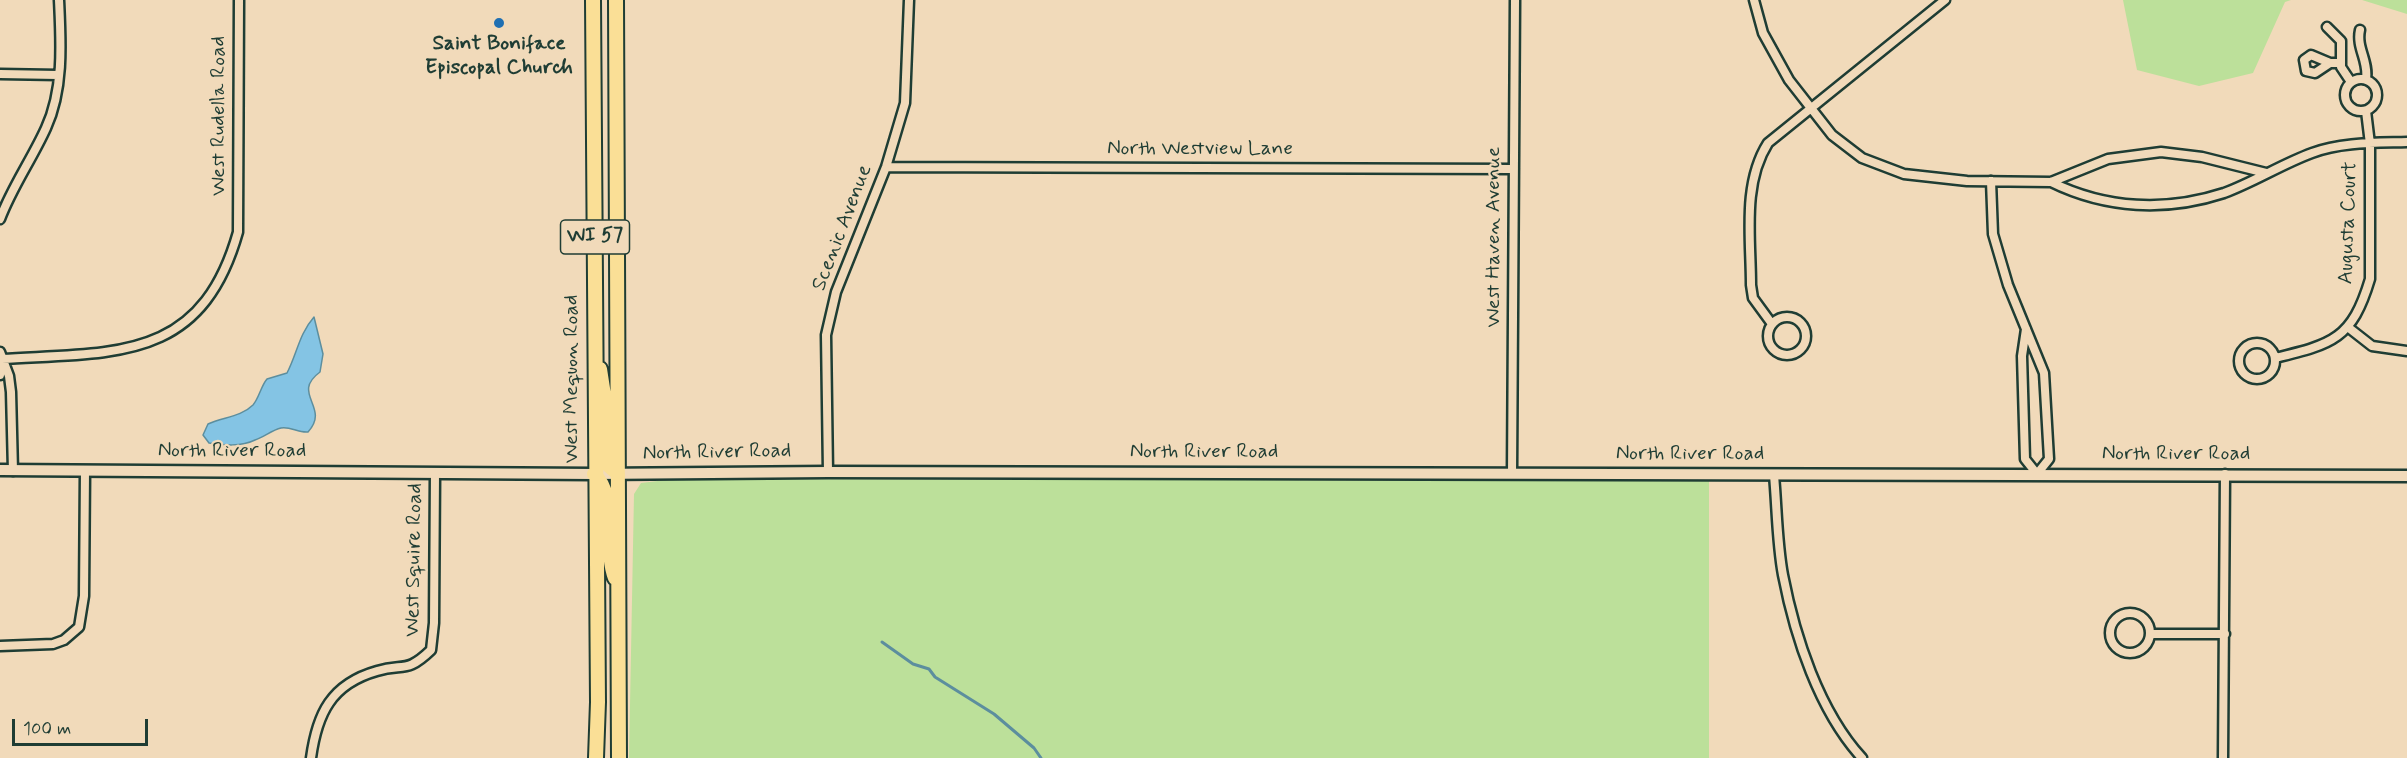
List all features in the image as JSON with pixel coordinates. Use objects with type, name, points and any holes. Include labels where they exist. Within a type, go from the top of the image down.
[{"type":"main road","name":"West Mequon Road","points":[[593,0],[594,474],[598,702],[596,758]]},
{"type":"main road","name":"WI 57","points":[[616,0],[619,758]]},
{"type":"main road","points":[[594,347],[603,382],[606,455],[609,466],[618,474]]},
{"type":"main road","points":[[594,474],[607,491],[610,559],[620,591]]},
{"type":"street","points":[[0,219],[23,169],[47,127],[61,49],[58,0]]},
{"type":"street","name":"West Rudella Road","points":[[1,356],[127,350],[167,336],[198,310],[216,286],[230,262],[238,232],[239,0]]},
{"type":"street","name":"Scenic Avenue","points":[[828,472],[826,335],[836,292],[886,167],[905,103],[909,0]]},
{"type":"street","name":"West Haven Avenue","points":[[1512,474],[1515,0]]},
{"type":"street","points":[[1754,0],[1763,33],[1789,80],[1832,135],[1862,158],[1904,174],[1967,181],[2051,182],[2108,159],[2161,152],[2202,157],[2266,173]]},
{"type":"street","points":[[1772,324],[1753,298],[1751,187],[1758,160],[1768,143],[1945,0]]},
{"type":"street","points":[[2327,27],[2341,41],[2341,63],[2351,82]]},
{"type":"street","points":[[2360,30],[2358,44],[2367,66],[2366,79]]},
{"type":"street","points":[[2330,63],[2341,63]]},
{"type":"street","points":[[0,74],[58,75]]},
{"type":"street","points":[[2366,79],[2375,85],[2378,95],[2375,105],[2366,111],[2355,110],[2347,103],[2345,92],[2351,82],[2366,79]]},
{"type":"street","name":"Augusta Court","points":[[2349,328],[2364,298],[2370,279],[2370,144],[2366,111]]},
{"type":"street","points":[[2051,182],[2076,195],[2139,206],[2177,204],[2224,193],[2312,153],[2339,146],[2407,142]]},
{"type":"street","name":"North Westview Lane","points":[[886,167],[1514,169]]},
{"type":"street","points":[[1991,181],[1993,234],[2008,285],[2026,329],[2044,373],[2049,421],[2049,459],[2037,474],[2025,459],[2022,356],[2026,329]]},
{"type":"street","points":[[1788,317],[1799,322],[1805,332],[1801,349],[1789,355],[1776,353],[1768,342],[1767,336],[1772,324],[1788,317]]},
{"type":"street","points":[[2275,358],[2309,350],[2349,328],[2372,346],[2407,351]]},
{"type":"street","points":[[2258,343],[2269,348],[2275,358],[2273,369],[2260,379],[2248,377],[2239,363],[2242,351],[2258,343]]},
{"type":"street","points":[[0,375],[1,356]]},
{"type":"street","points":[[1,356],[9,376],[11,392],[13,471]]},
{"type":"street","name":"North River Road","points":[[0,470],[594,474],[828,472],[2407,476]]},
{"type":"street","points":[[0,646],[53,644],[64,640],[78,627],[84,596],[85,471]]},
{"type":"street","name":"West Squire Road","points":[[310,758],[314,734],[325,709],[343,686],[378,671],[402,669],[418,662],[431,650],[434,623],[435,473]]},
{"type":"street","points":[[2223,758],[2225,474]]},
{"type":"street","points":[[1774,475],[1784,580],[1821,699],[1847,742],[1862,758]]},
{"type":"street","points":[[2134,614],[2146,621],[2150,634],[2145,646],[2128,653],[2113,644],[2110,632],[2111,625],[2121,615],[2134,614]]},
{"type":"street","points":[[2150,634],[2224,634]]},
{"type":"green space","points":[[2123,0],[2291,0],[2285,2],[2253,73],[2199,86],[2137,70]]},
{"type":"green space","points":[[2362,0],[2407,0],[2407,14]]},
{"type":"green space","points":[[666,480],[1709,481],[1709,758],[629,758],[634,494],[641,483]]},
{"type":"water","points":[[314,317],[323,354],[320,372],[309,387],[315,415],[314,423],[308,432],[281,428],[244,444],[209,443],[203,435],[208,424],[248,409],[255,402],[267,379],[287,373],[302,337]]},
{"type":"waterway","points":[[882,642],[913,664],[929,669],[935,677],[994,714],[1034,748],[1041,758]]},
{"type":"place","name":"Saint Boniface Episcopal Church","points":[[499,23]]}]
